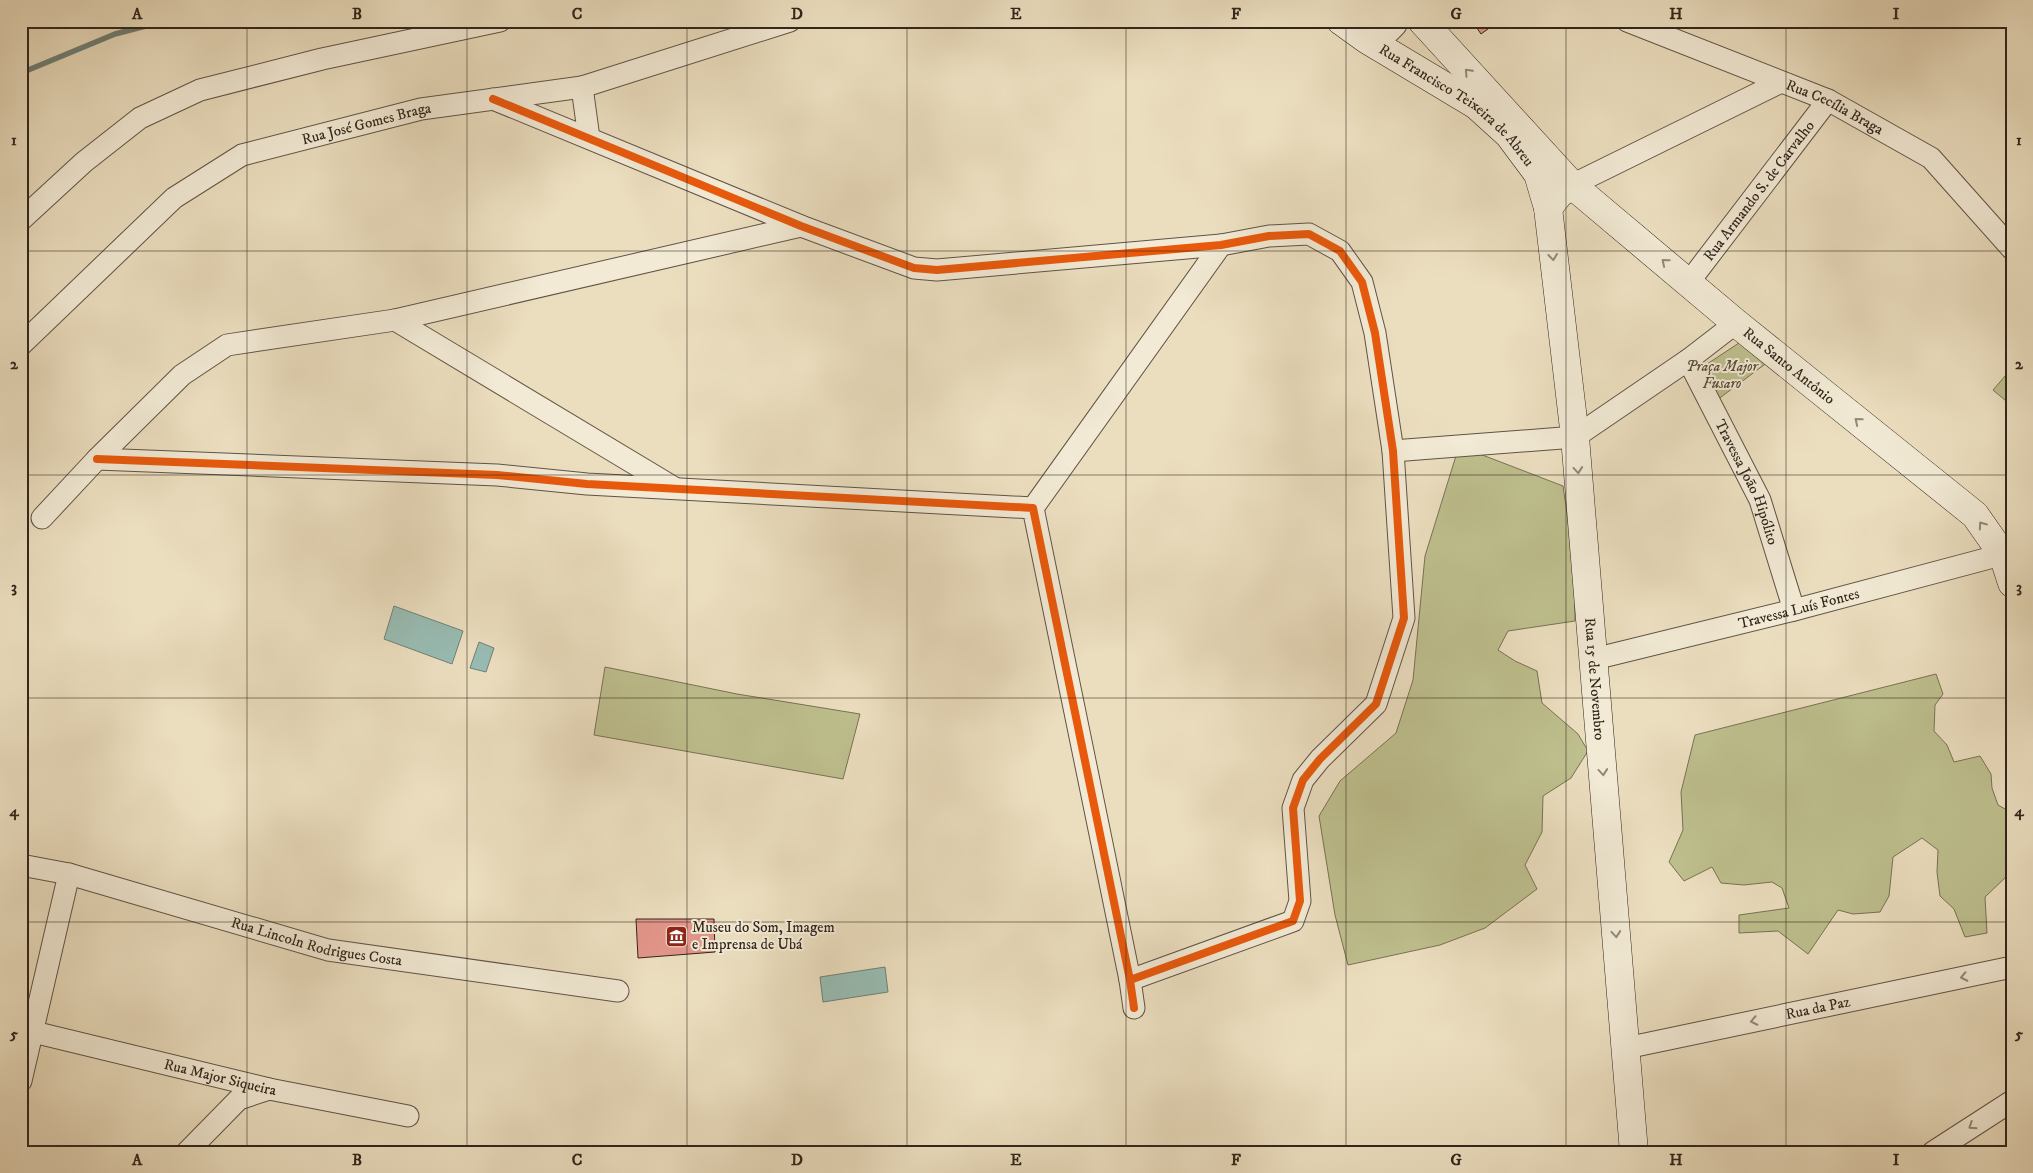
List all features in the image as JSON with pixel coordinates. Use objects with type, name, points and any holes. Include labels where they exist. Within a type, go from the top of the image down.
[{"type":"street","points":[[21,220],[84,162],[140,118],[200,90],[322,59],[500,21]]},
{"type":"street","name":"Rua Francisco Teixeira de Abreu","points":[[1341,21],[1362,30],[1476,105],[1510,135],[1538,174],[1548,208]]},
{"type":"street","points":[[1362,30],[1383,38],[1396,25],[1396,21]]},
{"type":"street","name":"Rua Santo Antônio","points":[[1422,21],[1572,185],[1736,323],[1975,515],[2007,554],[2012,584]]},
{"type":"street","points":[[1627,21],[1781,82]]},
{"type":"street","name":"Rua José Gomes Braga","points":[[21,345],[174,198],[242,155],[421,109],[582,87],[782,23]]},
{"type":"street","name":"Rua Cecília Braga","points":[[1572,185],[1781,82],[1828,100],[1930,158],[2012,249]]},
{"type":"street","points":[[582,87],[588,138]]},
{"type":"street","points":[[493,100],[801,226],[914,268],[937,270],[1221,246],[1269,236],[1309,234],[1340,251],[1362,282],[1376,333],[1392,451],[1404,618],[1376,704],[1320,759],[1303,780],[1300,787],[1293,808],[1300,901],[1293,921],[1130,980]]},
{"type":"street","name":"Rua Armando S. de Carvalho","points":[[1689,282],[1828,100]]},
{"type":"street","points":[[1548,208],[1559,194],[1572,185]]},
{"type":"street","name":"Rua 15 de Novembro","points":[[1548,208],[1575,437],[1634,1152]]},
{"type":"street","points":[[42,518],[97,459],[182,375],[228,345],[394,320],[801,226]]},
{"type":"street","points":[[1134,1008],[1130,980],[1033,508],[1221,246]]},
{"type":"street","points":[[394,320],[676,489]]},
{"type":"street","points":[[1392,451],[1575,437],[1688,360],[1736,323]]},
{"type":"street","name":"Travessa João Hipólito","points":[[1688,360],[1760,500],[1794,610]]},
{"type":"street","points":[[97,459],[497,475],[587,484],[1033,508]]},
{"type":"street","name":"Travessa Luís Fontes","points":[[1594,658],[1794,610],[2007,554]]},
{"type":"street","name":"Rua Lincoln Rodrigues Costa","points":[[21,865],[69,874],[328,950],[618,991]]},
{"type":"street","points":[[21,1081],[27,1030],[69,874]]},
{"type":"street","name":"Rua da Paz","points":[[1626,1048],[2012,967]]},
{"type":"street","name":"Rua Major Siqueira","points":[[27,1030],[269,1089],[408,1116]]},
{"type":"street","points":[[187,1152],[239,1099],[269,1089]]},
{"type":"street","points":[[1933,1152],[2009,1109]]},
{"type":"green space","name":"Praça Major Fusaro","points":[[1748,337],[1772,359],[1717,400],[1698,370]]},
{"type":"green space","points":[[2012,368],[2012,406],[1993,390]]},
{"type":"green space","points":[[1459,446],[1563,486],[1574,563],[1575,621],[1508,631],[1498,650],[1515,661],[1537,671],[1542,703],[1578,734],[1588,751],[1571,778],[1543,796],[1542,832],[1525,865],[1537,889],[1485,928],[1440,945],[1348,965],[1335,915],[1319,816],[1340,781],[1396,733],[1413,680],[1425,556]]},
{"type":"green space","points":[[605,667],[737,694],[860,714],[843,779],[594,735]]},
{"type":"green space","points":[[1936,674],[1943,694],[1935,705],[1934,731],[1947,745],[1954,762],[1980,756],[1991,774],[1992,788],[1998,805],[2007,810],[2008,837],[2012,838],[2012,878],[2007,876],[1985,897],[1987,933],[1965,937],[1954,909],[1940,896],[1937,872],[1938,850],[1922,838],[1893,857],[1889,896],[1880,912],[1853,914],[1838,910],[1808,954],[1778,931],[1739,933],[1739,915],[1789,908],[1782,888],[1772,882],[1744,885],[1721,883],[1712,867],[1684,881],[1669,862],[1683,830],[1681,792],[1695,735]]},
{"type":"water","points":[[394,606],[463,631],[452,664],[384,639]]},
{"type":"water","points":[[479,642],[494,648],[486,672],[470,668]]},
{"type":"water","points":[[885,967],[888,992],[823,1002],[820,977]]},
{"type":"building","points":[[1472,21],[1499,21],[1481,34]]},
{"type":"building","name":"Museu do Som, Imagem e Imprensa de Ubá","points":[[636,919],[714,919],[715,952],[638,958]]},
{"type":"waterway","points":[[21,73],[115,34],[165,21]]},
{"type":"cycle path","points":[[493,99],[801,226],[914,268],[937,270],[1221,245],[1269,236],[1309,234],[1340,251],[1362,282],[1375,333],[1393,451],[1404,618],[1376,704],[1320,759],[1303,780],[1293,808],[1300,901],[1293,921],[1130,980]]},
{"type":"cycle path","points":[[97,459],[497,475],[587,484],[1033,508],[1130,980],[1134,1008]]},
{"type":"place","name":"Museu do Som, Imagem e Imprensa de Ubá","points":[[676,936]]}]
